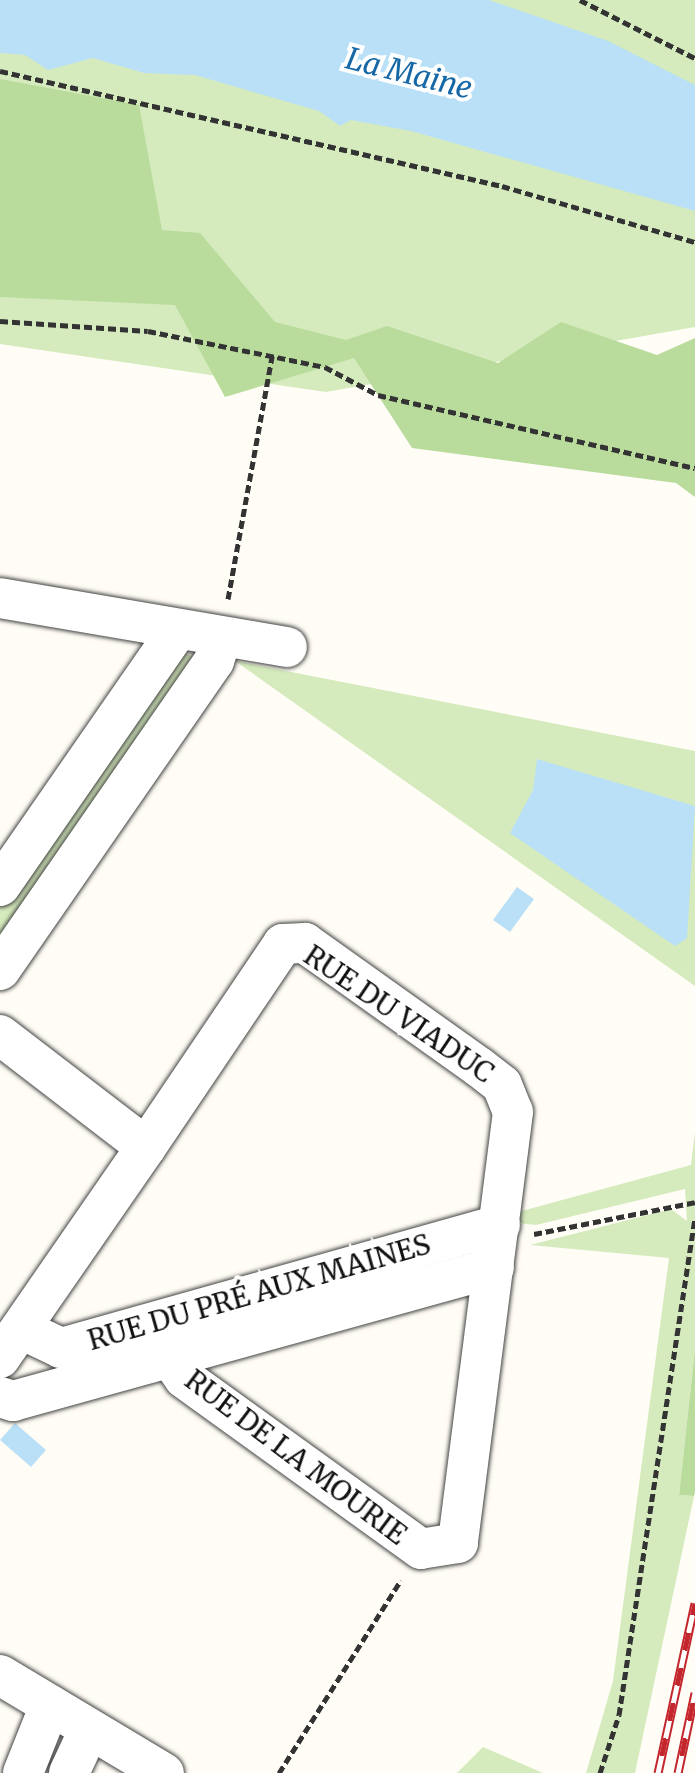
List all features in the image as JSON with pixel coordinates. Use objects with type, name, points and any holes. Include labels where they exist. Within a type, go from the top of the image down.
[{"type":"street","points":[[0,598],[175,633],[287,647]]},
{"type":"street","points":[[0,886],[175,633]]},
{"type":"street","points":[[0,970],[221,639]]},
{"type":"street","name":"RUE DU VIADUC","points":[[146,1147],[283,944],[305,943],[502,1085],[514,1140],[498,1245]]},
{"type":"street","points":[[0,1035],[146,1147],[10,1343]]},
{"type":"street","name":"RUE DU PRÉ AUX MAINES","points":[[10,1343],[61,1348],[498,1245]]},
{"type":"street","name":"RUE DU PRÉ AUX MAINES","points":[[0,1397],[13,1401],[170,1358],[498,1245]]},
{"type":"street","name":"RUE DE LA MOURIE","points":[[170,1358],[184,1378],[421,1549],[458,1543],[498,1245]]},
{"type":"street","points":[[0,1675],[164,1773]]},
{"type":"street","points":[[23,1773],[50,1705]]},
{"type":"street","points":[[69,1773],[89,1730]]},
{"type":"path","points":[[580,0],[695,58]]},
{"type":"path","points":[[0,71],[502,186],[695,242]]},
{"type":"path","points":[[0,321],[148,331],[325,367],[378,395],[695,468]]},
{"type":"path","points":[[221,639],[272,356]]},
{"type":"path","points":[[498,1245],[695,1202]]},
{"type":"path","points":[[600,1773],[619,1715],[695,1218]]},
{"type":"path","points":[[279,1773],[421,1549]]},
{"type":"green space","points":[[0,0],[695,0],[695,327],[326,392],[0,344]]},
{"type":"green space","points":[[0,79],[139,105],[162,230],[200,233],[275,322],[346,340],[387,326],[498,363],[561,322],[657,355],[695,338],[695,497],[676,483],[412,448],[354,358],[225,397],[175,305],[0,297]]},
{"type":"green space","points":[[180,651],[198,659],[0,944],[0,907]]},
{"type":"green space","points":[[235,661],[695,751],[695,986]]},
{"type":"green space","points":[[695,1132],[695,1349],[679,1495],[694,1496],[635,1773],[586,1773],[613,1681],[669,1258],[530,1245],[671,1209],[687,1221],[685,1189],[536,1225],[518,1223],[518,1212],[691,1165]]},
{"type":"green space","points":[[695,1349],[695,1492],[694,1496],[679,1495]]},
{"type":"green space","points":[[483,1747],[543,1773],[457,1773]]},
{"type":"water","name":"La Maine","points":[[0,0],[489,0],[608,41],[695,85],[695,211],[411,131],[351,120],[340,126],[319,111],[195,75],[144,73],[93,58],[48,70],[25,55],[0,53]]},
{"type":"water","points":[[537,759],[695,806],[687,938],[675,946],[510,833],[533,790]]},
{"type":"water","points":[[517,887],[534,899],[510,932],[493,920]]},
{"type":"water","points":[[15,1423],[46,1450],[31,1467],[0,1440]]},
{"type":"railway","points":[[658,1773],[695,1603]]},
{"type":"railway","points":[[678,1773],[695,1693]]}]
